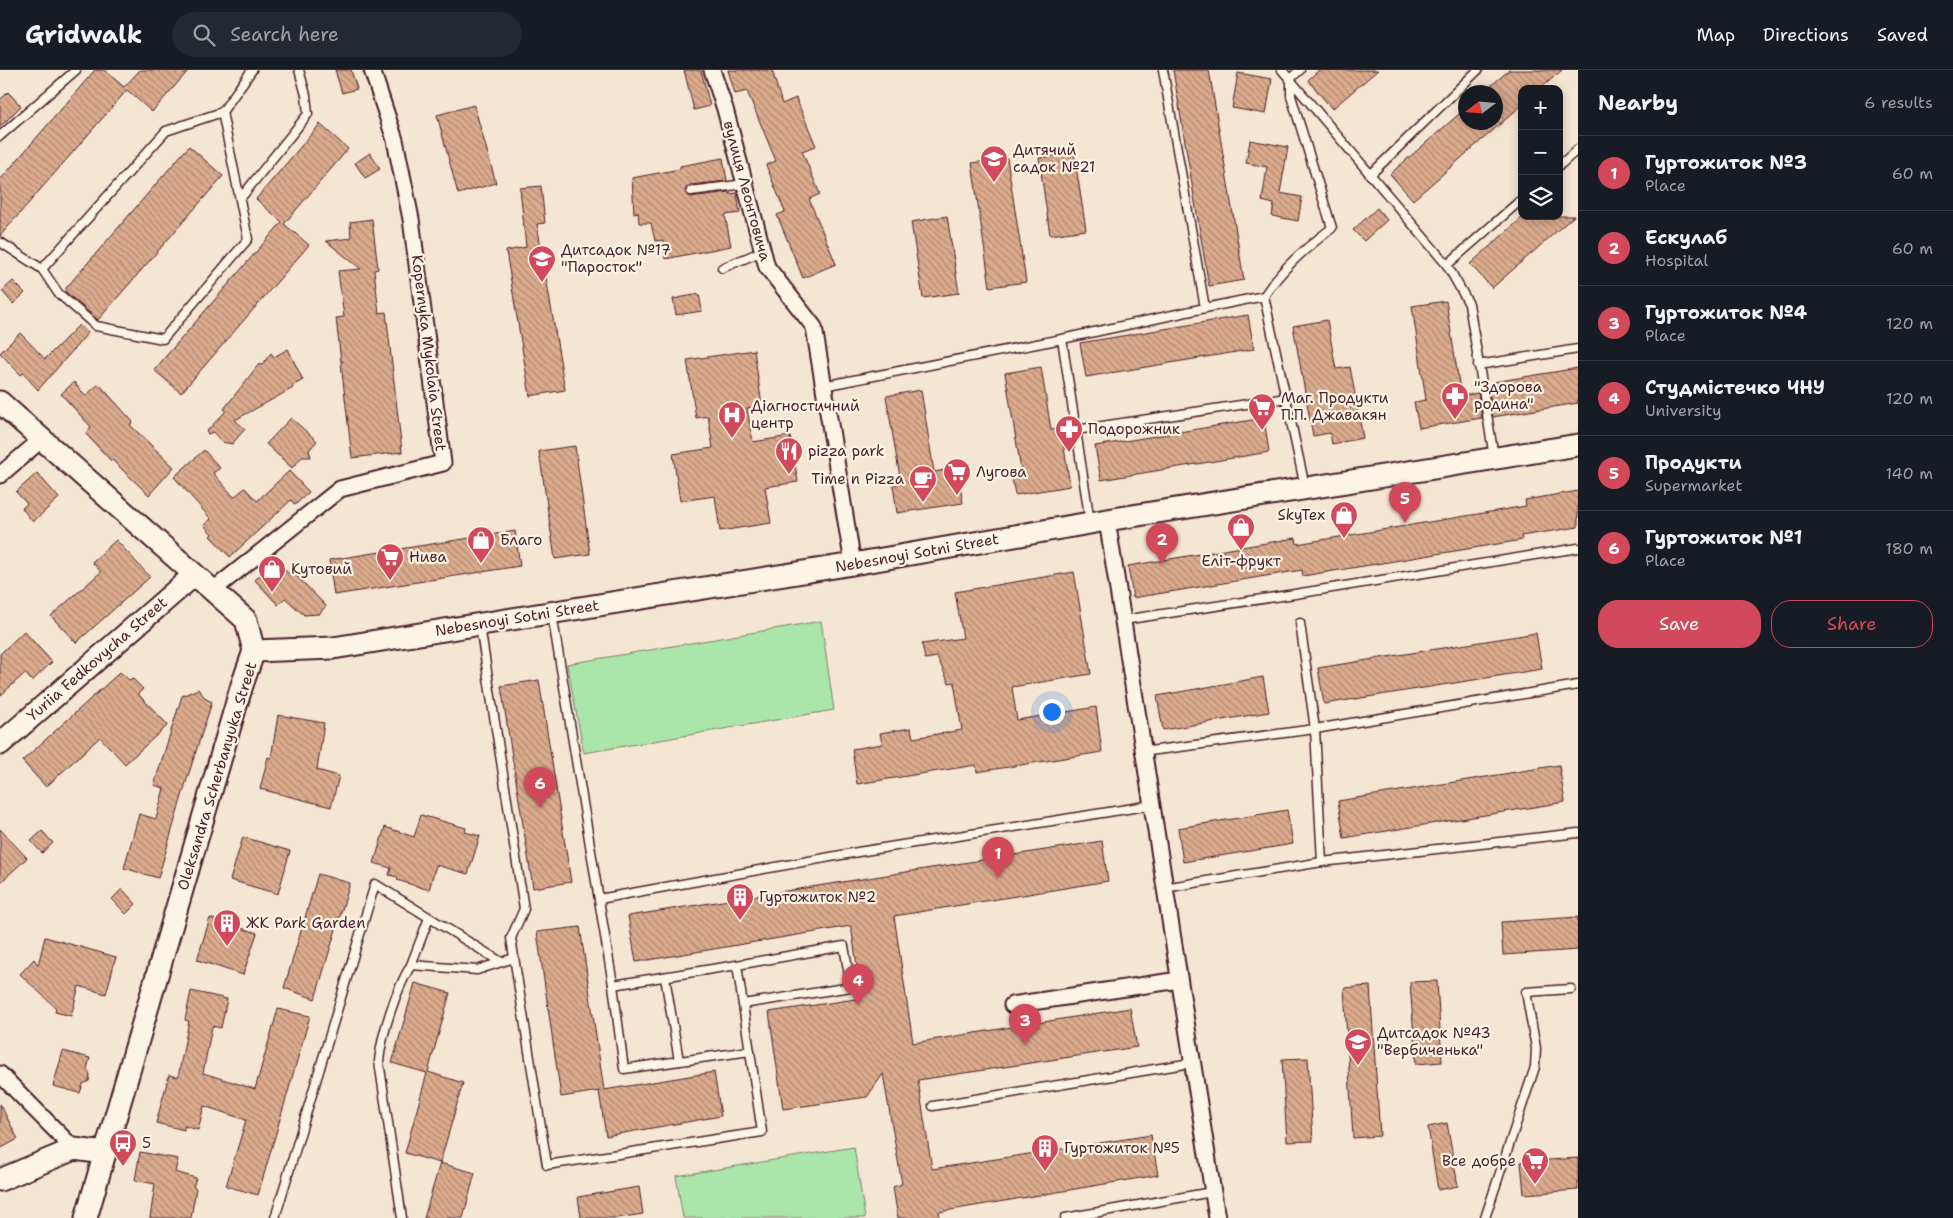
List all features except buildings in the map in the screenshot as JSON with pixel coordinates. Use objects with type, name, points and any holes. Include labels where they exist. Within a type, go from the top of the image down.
[{"type":"street","name":"Kopernyka Mykolaia Street","points":[[212,590],[340,489],[443,462],[411,219],[395,140],[372,70]]},
{"type":"street","name":"вулиця Леонтовича","points":[[712,70],[725,109],[768,267],[814,327],[853,564]]},
{"type":"street","name":"Oleksandra Scherbanyuka Street","points":[[0,402],[246,620],[254,651],[242,684],[86,1218]]},
{"type":"street","points":[[0,475],[42,439]]},
{"type":"street","name":"Nebesnoyi Sotni Street","points":[[254,651],[333,648],[1578,444]]},
{"type":"street","points":[[1099,522],[1123,620],[1142,752],[1217,1218]]},
{"type":"street","name":"Yuriia Fedkovycha Street","points":[[0,744],[194,575]]},
{"type":"street","points":[[1012,1005],[1179,980]]},
{"type":"street","points":[[0,1074],[74,1149]]},
{"type":"street","points":[[0,1180],[74,1149],[105,1153]]},
{"type":"lane","points":[[0,136],[76,70]]},
{"type":"lane","points":[[42,269],[166,131],[222,112],[252,70]]},
{"type":"lane","points":[[240,199],[308,114],[306,94],[299,70]]},
{"type":"lane","points":[[1164,70],[1205,308]]},
{"type":"lane","points":[[1282,70],[1291,78],[1447,265],[1469,304],[1495,459]]},
{"type":"lane","points":[[823,386],[1062,339],[1264,296],[1276,278],[1300,252],[1332,228],[1291,96],[1291,78],[1300,70]]},
{"type":"lane","points":[[1370,175],[1478,70]]},
{"type":"lane","points":[[0,242],[42,269],[58,293],[96,326],[163,338],[248,239],[222,112]]},
{"type":"lane","points":[[1563,162],[1578,149]]},
{"type":"lane","points":[[691,191],[745,184]]},
{"type":"lane","points":[[1447,265],[1518,203]]},
{"type":"lane","points":[[722,268],[763,251]]},
{"type":"lane","points":[[1264,296],[1305,489]]},
{"type":"lane","points":[[1062,339],[1076,430],[1099,522]]},
{"type":"lane","points":[[1478,365],[1578,349]]},
{"type":"lane","points":[[1076,430],[1286,398]]},
{"type":"lane","points":[[1123,620],[1578,548]]},
{"type":"lane","points":[[552,612],[613,985],[624,1069],[750,1051]]},
{"type":"lane","points":[[480,623],[524,909],[511,938],[548,1165],[762,1132],[737,965]]},
{"type":"lane","points":[[1300,623],[1315,729],[1322,862]]},
{"type":"lane","points":[[1142,752],[1315,729],[1578,685]]},
{"type":"lane","points":[[599,898],[858,852],[1152,805]]},
{"type":"lane","points":[[1164,888],[1322,862],[1578,833]]},
{"type":"lane","points":[[275,1218],[375,884],[501,962]]},
{"type":"lane","points":[[402,1218],[379,1061],[380,1048],[401,982],[429,918]]},
{"type":"lane","points":[[613,985],[844,946],[851,987],[743,1004]]},
{"type":"lane","points":[[410,965],[477,970],[514,958]]},
{"type":"lane","points":[[665,977],[679,1061]]},
{"type":"lane","points":[[1485,1218],[1535,1067],[1536,1048],[1526,992],[1571,989]]},
{"type":"lane","points":[[933,1106],[1192,1063]]},
{"type":"lane","points":[[1065,1218],[1212,1192]]},
{"type":"green space","points":[[821,621],[834,710],[584,753],[567,664]]},
{"type":"green space","points":[[854,1147],[865,1218],[683,1218],[676,1176]]},
{"type":"place","name":"Дитячий садок №21","points":[[994,183]]},
{"type":"place","name":"Дитсадок №17 \"Паросток\"","points":[[542,283]]},
{"type":"place","name":"\"Здорова родина\"","points":[[1455,420]]},
{"type":"place","name":"Маг. Продукти П.П. Джавакян","points":[[1262,431]]},
{"type":"place","name":"Діагностичний центр","points":[[732,439]]},
{"type":"place","name":"Подорожник","points":[[1069,453]]},
{"type":"place","name":"pizza park","points":[[789,475]]},
{"type":"place","name":"Лугова","points":[[957,496]]},
{"type":"place","name":"Time n Pizza","points":[[923,503]]},
{"type":"place","name":"Продукти","points":[[1405,523]]},
{"type":"place","name":"SkyTex","points":[[1344,539]]},
{"type":"place","name":"Еліт-фрукт","points":[[1241,551]]},
{"type":"place","name":"Благо","points":[[481,564]]},
{"type":"place","name":"Ескулаб","points":[[1162,564]]},
{"type":"place","name":"Нива","points":[[390,581]]},
{"type":"place","name":"Кутовий","points":[[272,593]]},
{"type":"place","name":"Гуртожиток №1","points":[[540,808]]},
{"type":"place","name":"Гуртожиток №3","points":[[998,878]]},
{"type":"place","name":"Гуртожиток №2","points":[[740,921]]},
{"type":"place","name":"ЖК Park Garden","points":[[227,947]]},
{"type":"place","name":"Студмістечко ЧНУ","points":[[858,1005]]},
{"type":"place","name":"Гуртожиток №4","points":[[1025,1045]]},
{"type":"place","name":"Дитсадок №43 \"Вербиченька\"","points":[[1358,1066]]},
{"type":"place","name":"5","points":[[123,1167]]},
{"type":"place","name":"Гуртожиток №5","points":[[1045,1172]]},
{"type":"place","name":"Все добре","points":[[1535,1185]]}]
